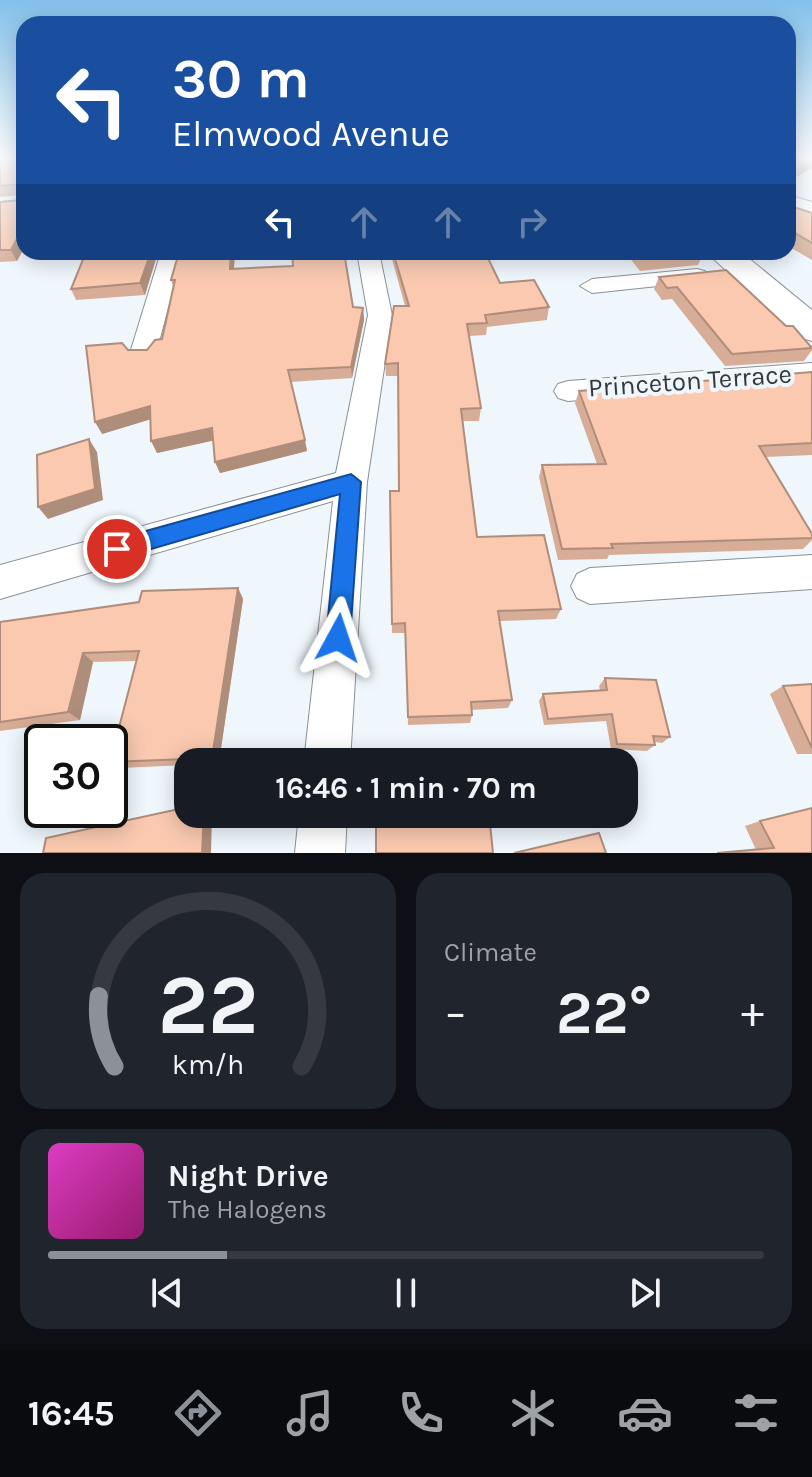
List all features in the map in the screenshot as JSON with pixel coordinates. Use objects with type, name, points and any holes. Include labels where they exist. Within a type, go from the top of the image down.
[{"type":"main road","points":[[732,262],[812,329]]},
{"type":"street","points":[[143,353],[170,260]]},
{"type":"street","points":[[328,748],[351,482],[380,315],[370,260]]},
{"type":"street","points":[[592,286],[732,262]]},
{"type":"street","name":"Princeton Terrace","points":[[568,391],[812,372]]},
{"type":"street","points":[[0,582],[351,482]]},
{"type":"street","points":[[590,586],[812,572]]},
{"type":"street","points":[[320,853],[322,828]]},
{"type":"building","points":[[16,200],[16,240],[11,250],[0,250],[0,202]]},
{"type":"building","points":[[796,208],[812,213],[812,243],[796,234]]},
{"type":"building","points":[[83,260],[148,260],[140,283],[71,289]]},
{"type":"building","points":[[177,260],[231,260],[230,269],[293,266],[293,260],[345,260],[353,307],[363,308],[351,367],[288,370],[305,440],[215,462],[212,428],[151,441],[150,406],[95,422],[86,346],[122,343],[128,350],[147,350],[155,340],[162,339],[175,280],[171,280]]},
{"type":"building","points":[[395,260],[489,260],[500,283],[534,280],[549,307],[485,315],[487,323],[467,324],[481,408],[461,409],[477,537],[544,535],[561,609],[498,611],[512,700],[471,702],[472,715],[408,717],[405,623],[392,624],[390,491],[399,491],[398,363],[385,364],[394,306],[409,306]]},
{"type":"building","points":[[726,270],[786,326],[793,326],[812,348],[732,354],[677,287],[667,288],[659,277]]},
{"type":"building","points":[[812,372],[812,443],[759,446],[812,538],[611,544],[613,548],[562,549],[542,465],[606,464],[579,391]]},
{"type":"building","points":[[89,439],[95,489],[38,507],[37,455]]},
{"type":"building","points":[[238,588],[214,748],[174,748],[174,759],[128,761],[128,724],[120,724],[139,651],[83,653],[68,712],[0,722],[0,622],[139,602],[142,591]]},
{"type":"building","points":[[605,678],[656,680],[670,737],[653,736],[655,745],[617,744],[612,714],[548,719],[543,694],[607,690]]},
{"type":"building","points":[[812,684],[812,748],[783,686]]},
{"type":"building","points":[[812,808],[812,853],[717,853],[774,848],[760,821]]},
{"type":"building","points":[[174,810],[174,828],[203,828],[202,853],[43,853],[46,838],[92,828],[128,828],[128,820]]},
{"type":"building","points":[[376,828],[490,828],[493,853],[376,853]]},
{"type":"building","points":[[599,833],[606,853],[514,853]]},
{"type":"route","points":[[117,549],[351,482],[338,638]]}]
